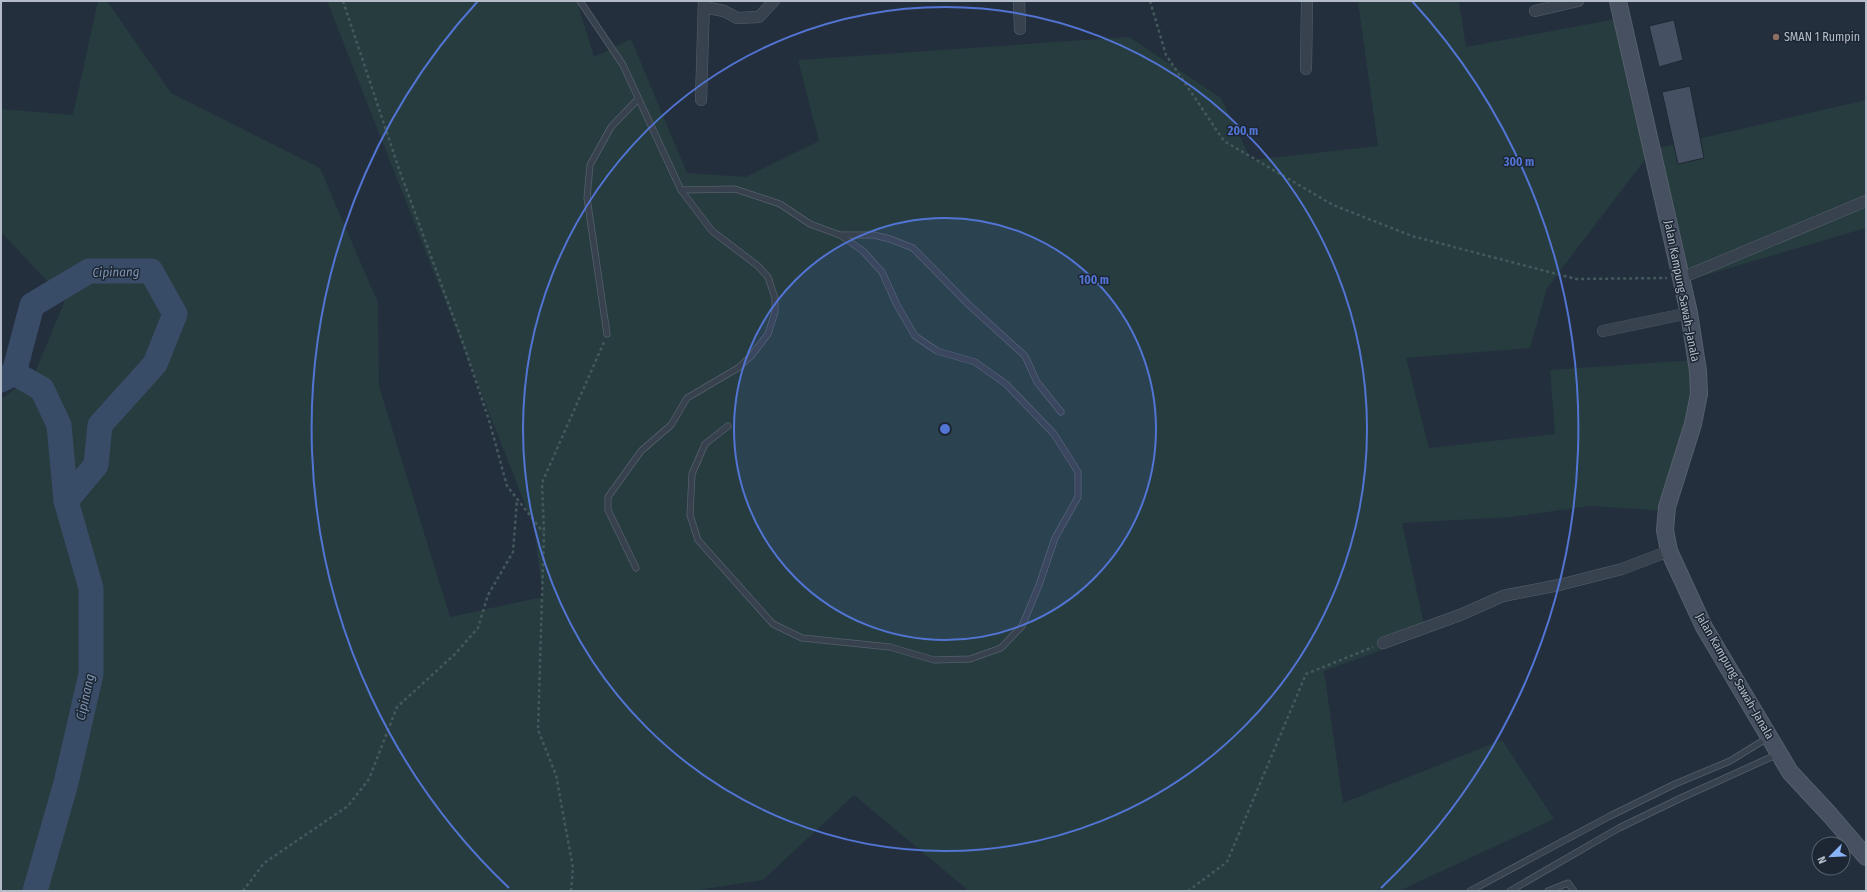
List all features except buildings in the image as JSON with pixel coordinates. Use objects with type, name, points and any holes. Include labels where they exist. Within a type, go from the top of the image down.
[{"type":"main road","name":"Jalan Kampung Sawah–Janala","points":[[1618,1],[1689,313],[1698,371],[1699,394],[1693,424],[1667,507],[1665,530],[1669,551],[1704,627],[1790,772],[1866,857]]},
{"type":"street","points":[[702,100],[704,4],[724,11],[737,18],[759,17],[774,1]]},
{"type":"street","points":[[1019,1],[1020,29]]},
{"type":"street","points":[[1306,69],[1307,1]]},
{"type":"street","points":[[1536,11],[1578,1]]},
{"type":"street","points":[[1681,278],[1866,201]]},
{"type":"street","points":[[1603,331],[1689,313]]},
{"type":"street","points":[[1383,643],[1460,615],[1503,596],[1559,585],[1614,570],[1669,551]]},
{"type":"lane","points":[[580,1],[623,65],[681,190],[712,231],[758,266],[768,277],[775,298],[775,312],[768,334],[751,356],[738,368],[687,398],[671,425],[640,451],[608,497],[608,510],[636,568]]},
{"type":"lane","points":[[608,334],[587,198],[590,165],[611,127],[638,98]]},
{"type":"lane","points":[[681,190],[735,189],[780,204],[810,224],[840,234],[874,235],[890,239],[913,248],[969,305],[1024,356],[1037,382],[1061,412]]},
{"type":"lane","points":[[728,426],[705,444],[697,462],[692,474],[690,515],[698,540],[773,624],[802,638],[890,647],[934,660],[970,659],[1001,648],[1022,626],[1039,585],[1055,538],[1078,498],[1078,472],[1054,434],[1006,384],[975,362],[937,351],[915,336],[897,305],[882,272],[863,251],[840,234]]},
{"type":"lane","points":[[1470,891],[1610,816],[1675,784],[1730,761],[1770,736]]},
{"type":"lane","points":[[1510,891],[1619,828],[1681,798],[1779,754]]},
{"type":"lane","points":[[1548,891],[1568,883],[1574,891]]},
{"type":"path","points":[[342,1],[400,172],[464,346],[489,420],[507,486],[544,532]]},
{"type":"path","points":[[1150,1],[1166,55],[1224,141],[1333,205],[1412,236],[1576,279],[1681,278]]},
{"type":"path","points":[[571,891],[573,868],[556,774],[538,730],[544,532],[542,483],[608,334]]},
{"type":"path","points":[[243,891],[264,863],[348,806],[369,779],[397,707],[455,654],[478,628],[488,595],[513,552],[517,499]]},
{"type":"path","points":[[1188,891],[1227,862],[1306,674],[1383,643]]},
{"type":"green space","points":[[98,1],[107,1],[171,93],[320,168],[378,303],[379,386],[450,617],[543,597],[534,527],[327,1],[577,1],[594,57],[631,39],[687,173],[746,177],[819,141],[798,60],[1129,37],[1221,98],[1251,160],[1378,146],[1358,1],[1459,1],[1466,47],[1626,17],[1654,149],[1866,100],[1866,228],[1689,280],[1653,149],[1547,288],[1530,348],[1406,358],[1429,448],[1555,434],[1550,370],[1695,360],[1699,419],[1668,511],[1590,506],[1511,517],[1402,523],[1426,634],[1324,671],[1343,803],[1502,740],[1554,819],[1399,891],[969,891],[854,795],[763,880],[692,891],[1,891],[1,399],[34,375],[65,300],[1,232],[1,109],[73,115]]},
{"type":"waterway","name":"Cipinang","points":[[14,373],[32,305],[89,271],[151,271],[175,314],[155,364],[100,425],[96,465],[66,501]]},
{"type":"waterway","name":"Cipinang","points":[[1,380],[14,373],[42,389],[59,425],[66,501],[91,588],[91,674],[66,783],[35,891]]},
{"type":"place","name":"SMAN 1 Rumpin","points":[[1776,37]]}]
